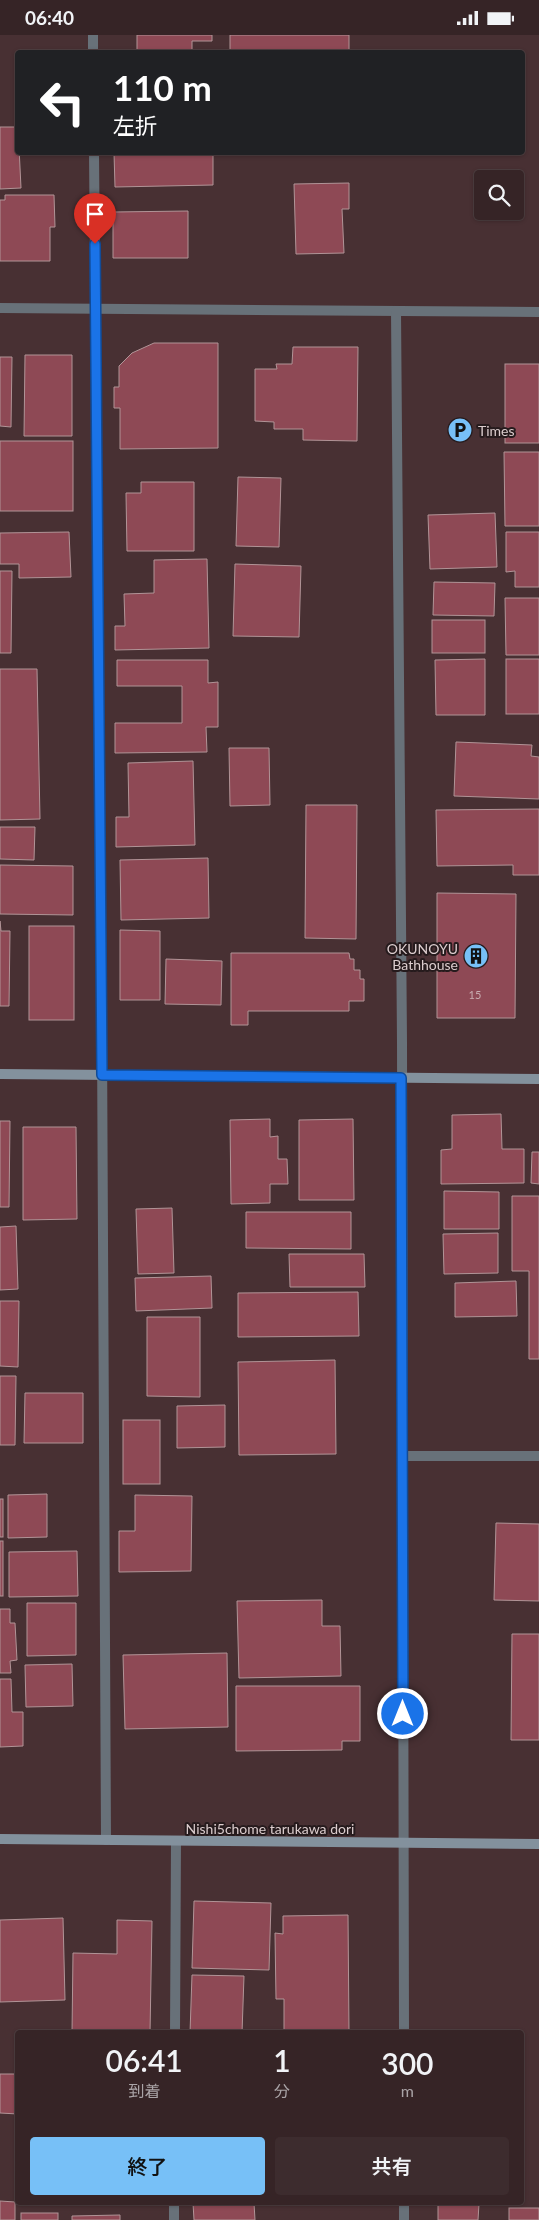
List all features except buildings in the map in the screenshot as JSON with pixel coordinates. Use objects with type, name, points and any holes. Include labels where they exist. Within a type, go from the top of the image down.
[{"type":"street","points":[[93,35],[93,50]]},
{"type":"street","points":[[94,155],[106,1840]]},
{"type":"street","points":[[0,308],[539,312]]},
{"type":"street","points":[[396,311],[404,2030]]},
{"type":"street","points":[[0,1074],[539,1079]]},
{"type":"street","points":[[402,1456],[539,1456]]},
{"type":"street","name":"Nishi5chome tarukawa dori","points":[[0,1839],[539,1843]]},
{"type":"street","points":[[175,2030],[176,1841]]},
{"type":"street","points":[[174,2205],[174,2220]]},
{"type":"street","points":[[404,2205],[404,2220]]},
{"type":"place","name":"Times","points":[[460,430]]},
{"type":"place","name":"OKUNOYU Bathhouse","points":[[476,956]]},
{"type":"route","points":[[95,244],[102,1075],[401,1078],[403,1714]]}]
